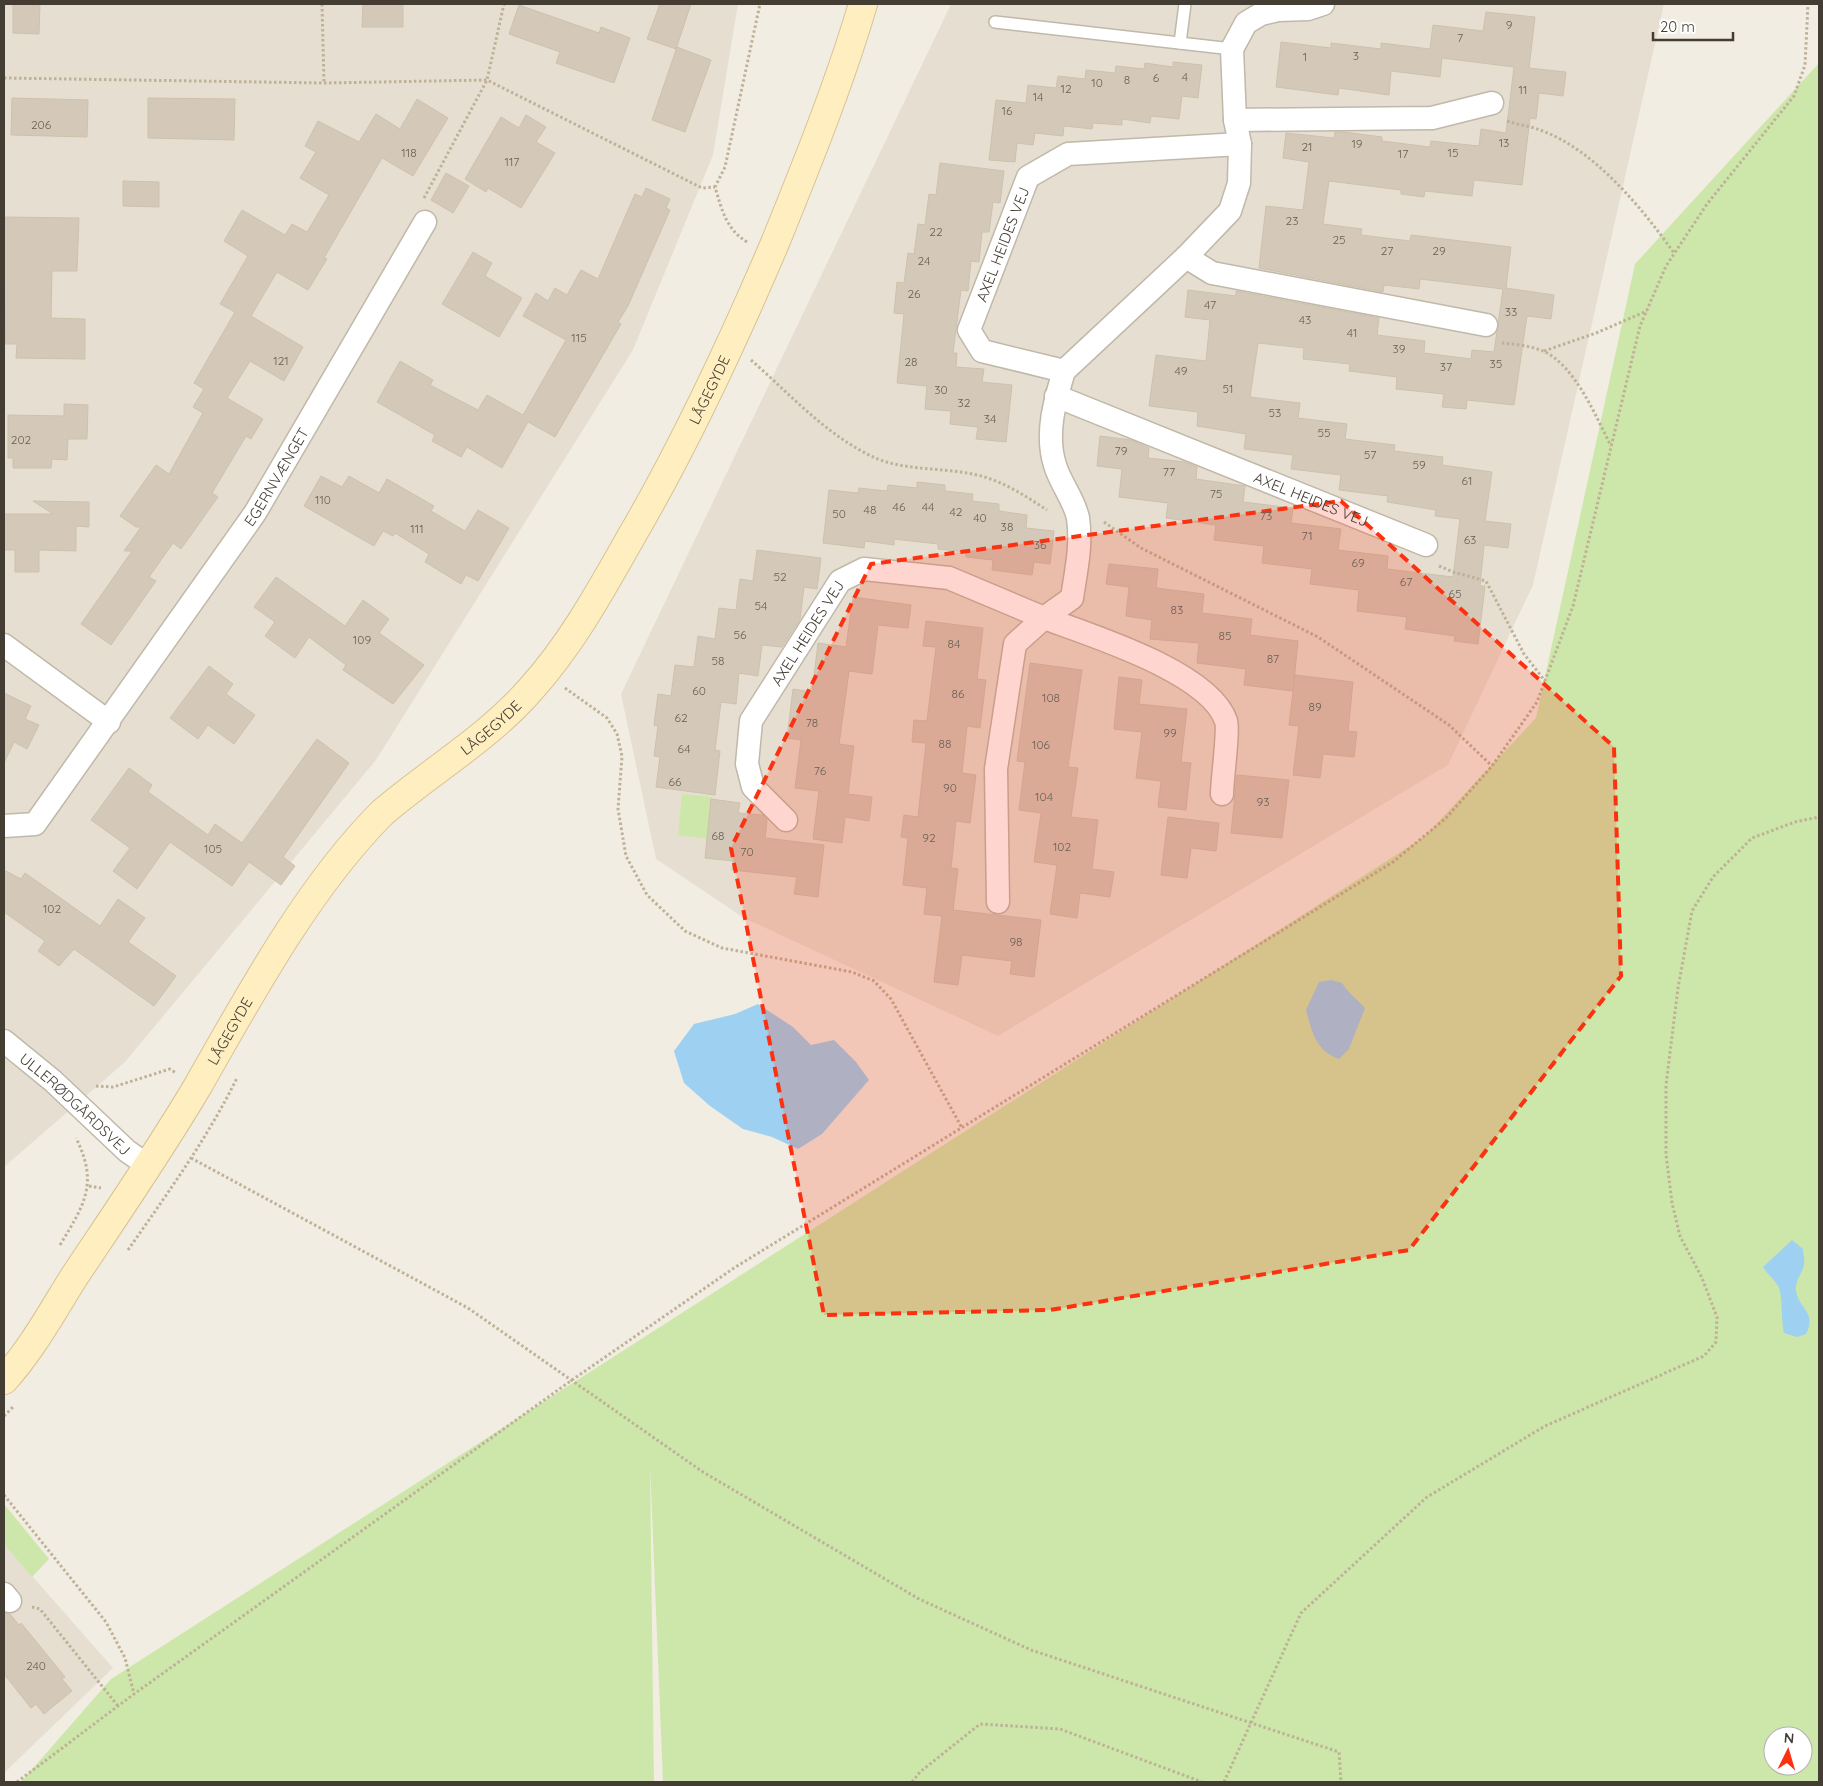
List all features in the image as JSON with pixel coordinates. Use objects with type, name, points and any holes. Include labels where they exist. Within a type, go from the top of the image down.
[{"type":"street","name":"LÅGEGYDE","points":[[4,1380],[32,1343],[147,1165],[198,1085],[276,953],[333,870],[367,828],[398,800],[492,727],[512,709],[544,673],[586,613],[644,515],[729,348],[770,255],[825,118],[863,4]]},
{"type":"street","points":[[998,902],[996,769],[1015,644],[1044,618],[1072,598],[1080,539],[1077,515],[1055,465],[1050,434],[1056,396],[1064,371],[1186,257],[1230,211],[1240,183],[1240,144],[1235,120],[1232,50],[1246,24],[1260,14],[1278,10],[1308,9],[1323,4]]},
{"type":"street","points":[[1235,120],[1432,118],[1492,103]]},
{"type":"street","name":"AXEL HEIDES VEJ","points":[[1064,371],[982,351],[969,330],[1028,177],[1068,154],[1240,144]]},
{"type":"street","name":"EGERNVÆNGET","points":[[4,826],[35,824],[109,722],[255,513],[425,222]]},
{"type":"street","points":[[1186,257],[1212,273],[1486,324]]},
{"type":"street","name":"AXEL HEIDES VEJ","points":[[1056,396],[1426,545]]},
{"type":"street","name":"AXEL HEIDES VEJ","points":[[786,820],[753,787],[747,764],[751,721],[840,581],[864,569],[949,578],[1044,618],[1146,656],[1209,694],[1226,722],[1222,794]]},
{"type":"street","points":[[4,645],[109,722]]},
{"type":"street","name":"ULLERØDGÅRDSVEJ","points":[[4,1040],[53,1081],[127,1151],[147,1165]]},
{"type":"lane","points":[[1180,43],[1185,4]]},
{"type":"lane","points":[[994,22],[1232,50]]},
{"type":"path","points":[[322,4],[324,83]]},
{"type":"path","points":[[425,222],[423,202],[487,80],[504,4]]},
{"type":"path","points":[[760,4],[725,167],[715,187],[725,220],[735,235],[770,255]]},
{"type":"path","points":[[17,1782],[134,1694],[572,1380],[734,1268],[1393,862],[1446,818],[1492,766],[1537,702],[1573,606],[1640,326],[1666,266],[1707,204],[1794,96],[1805,65],[1808,4]]},
{"type":"path","points":[[4,78],[324,83],[487,80],[702,188],[715,187]]},
{"type":"path","points":[[1492,103],[1500,119],[1541,130],[1570,146],[1608,174],[1635,202],[1674,254]]},
{"type":"path","points":[[1543,351],[1596,333],[1647,310]]},
{"type":"path","points":[[1486,324],[1493,342],[1543,351],[1558,361],[1571,374],[1612,447]]},
{"type":"path","points":[[729,348],[749,358],[826,429],[872,456],[900,464],[974,474],[1016,490],[1051,512],[1098,518],[1141,548],[1318,636],[1449,725],[1492,766]]},
{"type":"path","points":[[1426,545],[1437,565],[1453,572],[1486,581],[1524,654],[1545,681]]},
{"type":"path","points":[[544,673],[607,718],[617,734],[622,756],[618,809],[626,856],[647,895],[685,931],[722,948],[852,972],[874,981],[891,999],[962,1128]]},
{"type":"path","points":[[1224,1782],[1301,1613],[1427,1497],[1545,1426],[1704,1356],[1716,1342],[1717,1317],[1702,1278],[1680,1236],[1672,1203],[1666,1154],[1666,1085],[1678,988],[1692,911],[1714,878],[1752,838],[1795,822],[1819,818]]},
{"type":"path","points":[[94,1086],[112,1087],[170,1070],[198,1085],[223,1107]]},
{"type":"path","points":[[56,1251],[76,1218],[89,1186],[82,1150],[74,1134]]},
{"type":"path","points":[[191,1158],[468,1308],[703,1472],[919,1599],[1031,1650],[1338,1752],[1340,1782]]},
{"type":"path","points":[[4,1495],[106,1622],[125,1658],[134,1694]]},
{"type":"path","points":[[7,1598],[40,1609],[118,1706]]},
{"type":"path","points":[[912,1782],[920,1772],[980,1724],[1060,1729],[1202,1782]]},
{"type":"highlighted area","points":[[1341,501],[1614,747],[1621,976],[1409,1250],[1050,1310],[824,1315],[731,848],[871,564]]},
{"type":"shaded area","points":[[4,4],[738,4],[713,155],[633,350],[376,760],[125,1062],[4,1167]]},
{"type":"shaded area","points":[[951,4],[1664,4],[1533,585],[1448,765],[998,1036],[744,918],[656,859],[621,694]]},
{"type":"shaded area","points":[[4,1544],[113,1668],[4,1773]]},
{"type":"green space","points":[[1819,63],[1819,1782],[663,1782],[650,1465],[654,1782],[21,1782],[111,1679],[1424,837],[1536,718],[1635,264]]},
{"type":"green space","points":[[682,794],[712,797],[707,839],[678,835]]},
{"type":"green space","points":[[4,1504],[49,1559],[32,1577],[4,1544]]},
{"type":"water","points":[[1331,980],[1342,983],[1365,1008],[1349,1049],[1339,1059],[1331,1056],[1320,1046],[1313,1033],[1306,1010],[1319,982]]},
{"type":"water","points":[[758,1004],[793,1027],[811,1045],[834,1040],[856,1062],[869,1080],[822,1134],[798,1149],[772,1137],[743,1129],[710,1106],[684,1083],[674,1051],[694,1024],[735,1014]]},
{"type":"water","points":[[1792,1240],[1803,1249],[1804,1265],[1796,1291],[1810,1321],[1806,1334],[1797,1337],[1784,1333],[1780,1290],[1763,1267]]},
{"type":"building","points":[[13,4],[40,4],[39,34],[13,33]]},
{"type":"building","points":[[363,4],[403,4],[403,27],[362,27]]},
{"type":"building","points":[[660,4],[691,4],[676,49],[647,39]]},
{"type":"building","points":[[519,5],[599,33],[601,27],[630,38],[614,83],[556,63],[560,52],[509,34]]},
{"type":"building","points":[[1486,12],[1535,17],[1529,68],[1566,72],[1563,96],[1539,93],[1536,119],[1530,118],[1522,185],[1474,180],[1472,196],[1425,191],[1424,197],[1401,194],[1401,190],[1329,181],[1323,224],[1362,229],[1361,235],[1410,241],[1411,235],[1511,247],[1506,288],[1554,295],[1551,319],[1527,316],[1514,405],[1467,400],[1466,409],[1442,407],[1444,394],[1396,389],[1397,377],[1349,371],[1350,364],[1303,359],[1304,348],[1258,343],[1250,397],[1300,403],[1298,418],[1347,424],[1345,439],[1395,445],[1394,451],[1443,457],[1442,465],[1492,472],[1485,521],[1511,524],[1508,548],[1484,545],[1480,586],[1485,586],[1478,644],[1454,641],[1455,636],[1405,629],[1407,617],[1357,611],[1359,590],[1310,584],[1312,569],[1262,563],[1264,546],[1214,540],[1216,525],[1166,518],[1168,503],[1119,497],[1122,469],[1097,466],[1100,436],[1131,440],[1149,448],[1148,458],[1185,462],[1197,467],[1196,479],[1245,486],[1243,502],[1293,508],[1291,523],[1341,529],[1338,550],[1388,556],[1387,569],[1453,577],[1460,519],[1435,516],[1436,510],[1387,502],[1388,496],[1339,490],[1341,475],[1291,469],[1293,455],[1244,449],[1246,434],[1197,426],[1198,412],[1149,406],[1156,355],[1206,361],[1210,320],[1185,317],[1188,290],[1236,296],[1236,291],[1379,318],[1377,335],[1425,341],[1424,353],[1471,359],[1472,350],[1494,352],[1503,289],[1420,279],[1419,289],[1384,285],[1383,292],[1259,268],[1266,206],[1303,210],[1309,162],[1283,158],[1286,133],[1334,138],[1335,132],[1344,132],[1382,137],[1382,141],[1430,147],[1431,141],[1479,146],[1481,129],[1506,133],[1514,67],[1442,58],[1440,77],[1391,71],[1389,95],[1339,88],[1338,95],[1276,87],[1281,42],[1331,48],[1331,43],[1381,49],[1381,43],[1430,49],[1433,25],[1483,31]]},
{"type":"building","points":[[677,47],[711,60],[685,132],[652,120]]},
{"type":"building","points":[[1173,62],[1202,65],[1198,98],[1182,96],[1179,119],[1151,116],[1150,123],[1122,119],[1122,125],[1093,123],[1092,129],[1064,126],[1063,136],[1035,133],[1033,145],[1017,143],[1015,162],[989,160],[996,100],[1026,103],[1028,85],[1056,88],[1058,76],[1085,79],[1086,70],[1115,73],[1116,66],[1144,69],[1145,63],[1173,67]]},
{"type":"building","points":[[12,98],[88,100],[87,137],[11,135]]},
{"type":"building","points":[[148,98],[235,99],[234,140],[148,138]]},
{"type":"building","points":[[417,99],[448,118],[413,176],[382,158],[324,258],[327,259],[308,290],[277,272],[251,316],[303,347],[284,381],[250,361],[227,398],[263,419],[251,439],[246,436],[212,493],[218,497],[181,549],[173,543],[149,577],[156,581],[111,645],[81,624],[132,551],[124,551],[141,527],[136,527],[120,516],[156,465],[169,474],[203,413],[193,407],[204,389],[194,383],[235,312],[220,304],[248,256],[224,241],[242,210],[285,235],[292,224],[307,232],[329,195],[300,178],[316,152],[305,146],[318,121],[359,142],[376,114],[400,129]]},
{"type":"building","points":[[526,115],[546,127],[536,142],[555,153],[521,208],[488,188],[486,192],[465,179],[501,117],[519,128]]},
{"type":"building","points":[[940,163],[1004,171],[1000,203],[993,202],[989,232],[982,232],[979,262],[971,261],[968,291],[961,290],[953,353],[957,353],[956,367],[984,369],[982,382],[1012,385],[1006,442],[976,439],[978,427],[950,424],[951,411],[925,409],[927,386],[897,383],[904,314],[894,313],[897,282],[904,283],[908,253],[914,254],[918,224],[925,225],[929,194],[936,195]]},
{"type":"building","points":[[446,173],[469,186],[453,213],[431,200]]},
{"type":"building","points":[[123,181],[159,182],[159,207],[123,206]]},
{"type":"building","points":[[646,188],[670,199],[666,208],[670,210],[628,306],[618,322],[621,324],[555,437],[528,422],[502,468],[467,447],[461,457],[432,441],[435,435],[377,402],[400,361],[433,380],[430,385],[478,410],[487,395],[523,415],[566,340],[523,316],[536,293],[548,301],[555,288],[567,295],[581,270],[598,279],[635,194],[642,197]]},
{"type":"building","points":[[4,217],[79,218],[77,271],[52,271],[51,318],[85,319],[85,359],[16,358],[17,344],[5,344]]},
{"type":"building","points":[[473,252],[492,263],[485,276],[522,298],[499,337],[442,304]]},
{"type":"building","points":[[64,404],[88,405],[87,439],[68,439],[67,460],[52,459],[51,468],[13,468],[13,458],[8,458],[8,415],[64,416]]},
{"type":"building","points":[[321,476],[342,487],[349,476],[379,493],[387,479],[434,506],[431,511],[465,531],[478,510],[509,528],[478,581],[466,575],[461,584],[425,562],[429,554],[395,533],[393,536],[383,531],[374,546],[304,506]]},
{"type":"building","points":[[917,482],[945,485],[945,491],[973,494],[972,501],[999,504],[999,511],[1027,515],[1026,528],[1054,531],[1050,564],[1034,562],[1032,575],[992,570],[993,560],[966,557],[966,552],[938,549],[938,544],[894,539],[894,545],[865,541],[864,548],[823,543],[829,490],[858,493],[859,488],[887,491],[888,485],[917,488]]},
{"type":"building","points":[[33,501],[89,502],[89,527],[76,526],[76,551],[39,550],[39,572],[15,572],[15,550],[4,550],[4,514],[53,514]]},
{"type":"building","points":[[757,550],[821,558],[817,589],[804,587],[800,619],[782,647],[762,645],[758,676],[739,673],[736,704],[721,702],[715,750],[720,751],[715,795],[656,787],[660,757],[654,756],[658,726],[654,725],[658,694],[671,696],[675,665],[694,667],[698,636],[715,639],[719,608],[736,610],[740,579],[753,581]]},
{"type":"building","points":[[1109,564],[1158,569],[1156,588],[1204,594],[1202,613],[1252,619],[1250,635],[1298,641],[1293,691],[1244,685],[1246,669],[1197,663],[1199,643],[1150,639],[1152,620],[1126,616],[1129,587],[1106,584]]},
{"type":"building","points":[[276,577],[345,626],[363,600],[389,619],[379,633],[424,665],[393,704],[343,670],[346,665],[309,637],[295,658],[265,636],[275,622],[254,607]]},
{"type":"building","points":[[853,597],[911,605],[908,628],[878,625],[872,674],[849,671],[839,744],[854,746],[848,794],[872,797],[869,821],[845,817],[842,843],[813,839],[819,791],[795,788],[801,740],[787,738],[793,689],[812,692],[818,643],[846,647]]},
{"type":"building","points":[[926,621],[983,628],[977,679],[986,680],[980,728],[967,726],[962,773],[976,775],[970,823],[956,821],[951,868],[958,869],[953,910],[1041,920],[1034,977],[1010,974],[1012,961],[962,955],[958,985],[934,982],[942,916],[924,914],[927,888],[903,885],[908,838],[901,837],[904,815],[918,817],[926,743],[912,742],[914,720],[927,721],[936,647],[923,646]]},
{"type":"building","points":[[1030,663],[1082,670],[1068,767],[1078,768],[1071,817],[1098,820],[1092,869],[1114,872],[1110,897],[1080,893],[1077,918],[1050,914],[1057,865],[1034,862],[1041,813],[1019,810],[1025,762],[1017,761]]},
{"type":"building","points":[[209,666],[233,684],[226,694],[255,715],[234,744],[208,725],[198,739],[170,718]]},
{"type":"building","points":[[1295,675],[1353,682],[1348,731],[1357,732],[1354,757],[1323,754],[1320,778],[1293,775],[1299,726],[1289,725]]},
{"type":"building","points":[[1119,677],[1142,680],[1139,704],[1187,709],[1181,762],[1191,763],[1186,810],[1158,807],[1161,781],[1136,778],[1142,732],[1114,729]]},
{"type":"building","points":[[4,693],[31,706],[25,719],[39,725],[27,749],[14,742],[4,763]]},
{"type":"building","points":[[317,739],[349,763],[283,857],[295,866],[281,885],[249,862],[232,886],[170,842],[137,889],[113,871],[130,848],[91,820],[129,768],[152,785],[148,792],[208,835],[215,824],[242,843]]},
{"type":"building","points":[[1237,775],[1289,780],[1282,838],[1231,833]]},
{"type":"building","points":[[711,799],[740,803],[738,813],[763,815],[767,820],[765,838],[824,845],[818,897],[794,894],[797,877],[732,870],[733,861],[705,858]]},
{"type":"building","points":[[1168,817],[1219,823],[1216,851],[1191,848],[1187,878],[1161,875]]},
{"type":"building","points":[[4,870],[21,879],[25,873],[100,926],[118,899],[145,918],[128,942],[176,976],[154,1006],[74,949],[59,966],[38,951],[45,941],[4,912]]},
{"type":"building","points":[[4,1612],[10,1614],[19,1625],[21,1623],[65,1677],[62,1679],[72,1691],[44,1714],[36,1704],[31,1708],[4,1674]]}]
